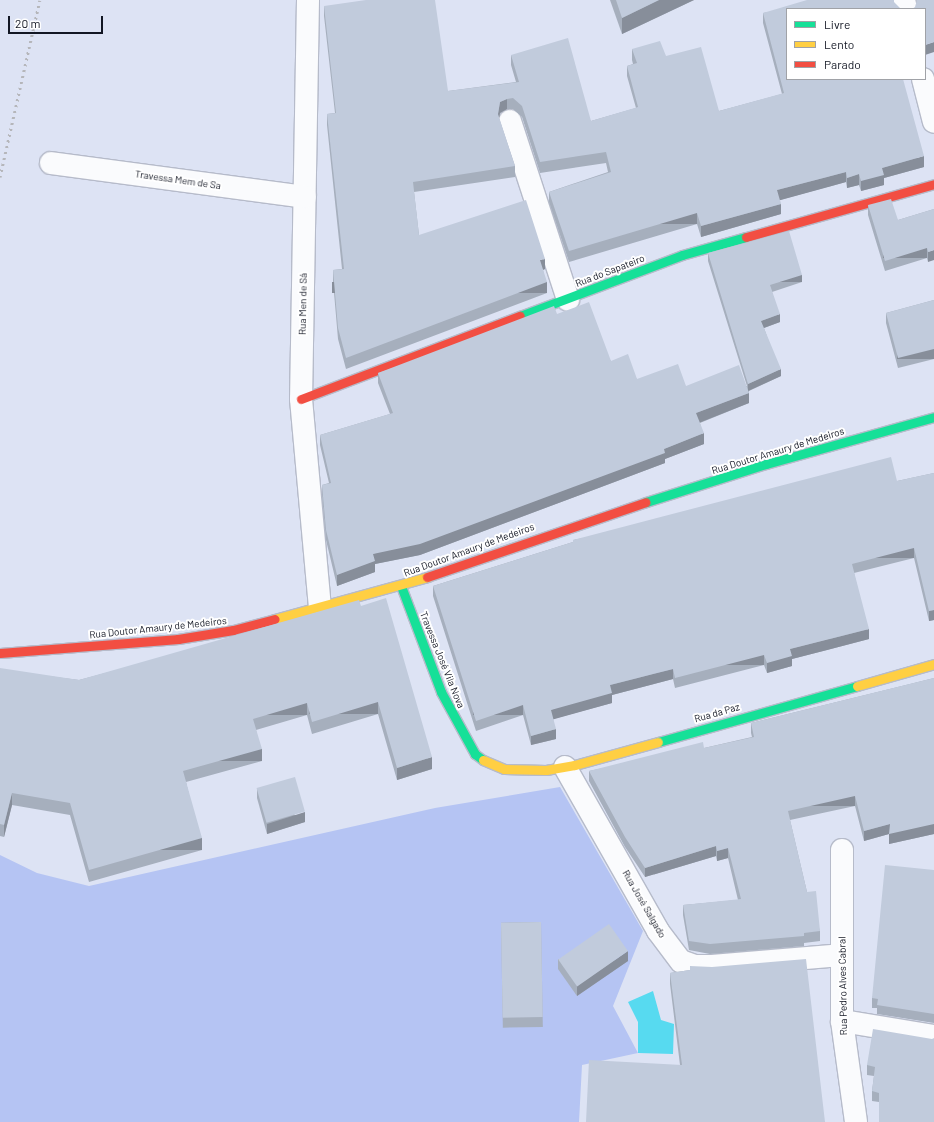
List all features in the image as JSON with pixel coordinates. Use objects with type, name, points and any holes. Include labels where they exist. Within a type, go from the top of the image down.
[{"type":"street","name":"Rua Men de Sá","points":[[308,0],[301,399],[320,608]]},
{"type":"street","points":[[923,80],[934,122]]},
{"type":"street","points":[[510,121],[568,300]]},
{"type":"street","name":"Travessa Mem de Sa","points":[[50,163],[305,197]]},
{"type":"street","name":"Rua do Sapateiro","points":[[301,399],[568,300],[682,255],[934,184]]},
{"type":"street","name":"Rua Doutor Amaury de Medeiros","points":[[0,653],[48,651],[185,637],[233,630],[401,586],[553,532],[766,464],[934,417]]},
{"type":"street","name":"Travessa José Vila Nova","points":[[401,586],[441,692],[460,729],[476,754],[490,764],[504,769]]},
{"type":"street","name":"Rua da Paz","points":[[504,769],[546,770],[565,767],[934,664]]},
{"type":"street","name":"Rua José Salgado","points":[[565,767],[658,931],[681,961],[695,966],[711,966],[842,955]]},
{"type":"street","name":"Rua Pedro Alves Cabral","points":[[842,850],[842,1021],[856,1122]]},
{"type":"street","points":[[842,1021],[934,1036]]},
{"type":"shaded area","points":[[560,787],[643,931],[613,1006],[638,1053],[582,1065],[579,1122],[0,1122],[0,855],[37,873],[89,886],[435,808]]},
{"type":"shaded area","points":[[653,991],[661,1020],[674,1024],[673,1054],[638,1053],[638,1022],[628,1002]]},
{"type":"building","points":[[366,0],[435,0],[448,91],[519,82],[511,55],[568,38],[591,121],[638,107],[627,66],[637,63],[632,49],[660,41],[666,56],[701,47],[719,111],[784,93],[763,13],[807,0],[894,0],[900,8],[786,8],[786,80],[903,80],[924,156],[882,168],[884,175],[861,181],[859,174],[847,178],[846,172],[777,190],[781,204],[701,226],[697,213],[569,251],[549,192],[611,172],[606,152],[540,162],[522,106],[513,98],[507,99],[500,102],[498,114],[515,166],[413,182],[419,235],[526,200],[545,259],[540,260],[547,282],[346,358],[338,328],[333,270],[344,269],[327,114],[336,113],[324,6]]},
{"type":"building","points":[[616,0],[659,0],[622,18]]},
{"type":"building","points":[[917,0],[934,0],[934,42],[926,45],[926,8],[914,8]]},
{"type":"building","points":[[891,199],[898,220],[934,209],[934,250],[928,252],[927,248],[885,261],[868,205]]},
{"type":"building","points":[[789,231],[802,275],[770,285],[780,314],[761,321],[781,369],[748,384],[708,253]]},
{"type":"building","points":[[934,300],[934,349],[898,358],[886,313]]},
{"type":"building","points":[[589,302],[611,361],[628,354],[637,379],[678,364],[686,386],[739,365],[749,393],[696,413],[704,433],[664,449],[665,453],[420,544],[373,554],[375,561],[337,575],[326,530],[322,485],[331,483],[320,435],[393,413],[378,373],[554,306],[557,314]]},
{"type":"building","points":[[891,457],[897,481],[934,473],[934,610],[929,611],[914,548],[852,564],[869,629],[790,649],[792,656],[767,663],[764,655],[675,678],[673,669],[610,685],[612,693],[551,710],[556,729],[531,736],[523,705],[476,721],[433,586],[573,542],[573,540]]},
{"type":"building","points":[[386,598],[432,757],[397,768],[378,702],[312,722],[307,703],[253,719],[262,749],[183,771],[202,838],[89,870],[70,803],[12,793],[4,825],[0,824],[0,668],[79,680],[359,600],[361,606]]},
{"type":"building","points":[[934,678],[934,824],[889,834],[890,824],[864,831],[855,796],[788,811],[807,892],[816,891],[820,931],[804,933],[804,936],[710,944],[689,941],[683,905],[741,899],[728,848],[717,851],[716,846],[645,868],[625,837],[589,771],[703,742],[704,748],[754,737],[751,723]]},
{"type":"building","points":[[295,777],[305,812],[266,823],[257,788]]},
{"type":"building","points":[[885,865],[934,870],[934,1014],[877,1005],[878,999],[872,998]]},
{"type":"building","points":[[541,922],[543,1017],[503,1018],[501,923]]},
{"type":"building","points":[[609,924],[628,951],[577,987],[558,960]]},
{"type":"building","points":[[806,959],[825,1122],[586,1122],[589,1060],[682,1065],[670,973],[690,970],[690,966],[712,967]]},
{"type":"building","points":[[873,1029],[932,1039],[934,1038],[934,1122],[879,1122],[879,1093],[872,1091],[875,1067],[867,1065]]},
{"type":"railway","points":[[0,177],[40,0]]},
{"type":"traffic: fast","points":[[520,316],[682,255],[746,237]]},
{"type":"traffic: fast","points":[[646,502],[766,464],[934,417]]},
{"type":"traffic: fast","points":[[401,586],[441,692],[475,754],[483,760]]},
{"type":"traffic: fast","points":[[658,742],[857,686]]},
{"type":"traffic: slow","points":[[275,619],[427,577]]},
{"type":"traffic: slow","points":[[857,686],[934,664]]},
{"type":"traffic: slow","points":[[483,760],[504,769],[546,770],[575,765],[658,742]]},
{"type":"traffic: jam","points":[[746,237],[934,184]]},
{"type":"traffic: jam","points":[[301,399],[520,316]]},
{"type":"traffic: jam","points":[[427,577],[646,502]]},
{"type":"traffic: jam","points":[[0,653],[178,639],[233,630],[275,619]]}]
